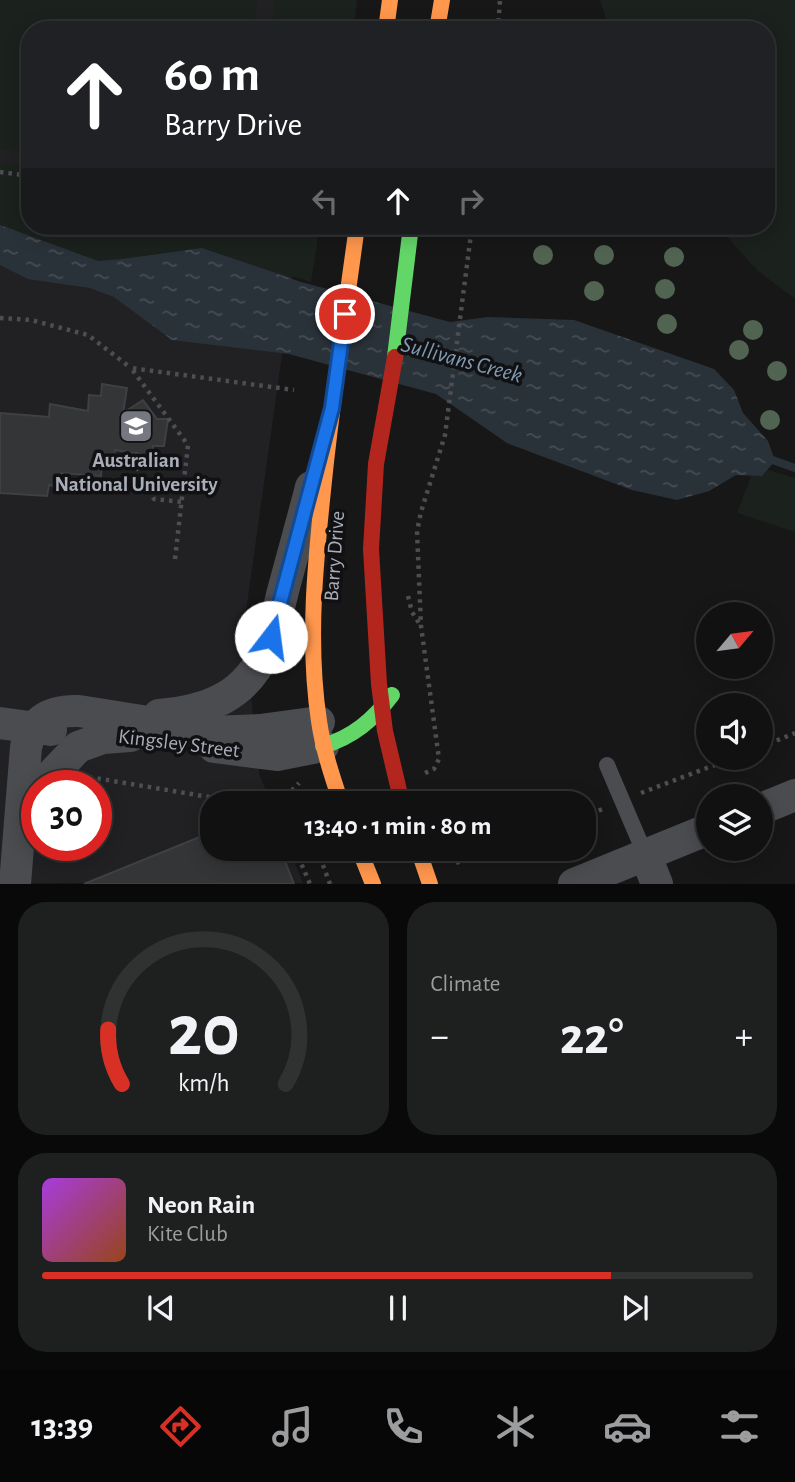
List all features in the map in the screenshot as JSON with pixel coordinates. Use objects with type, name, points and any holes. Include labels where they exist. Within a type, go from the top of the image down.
[{"type":"main road","points":[[387,21],[390,0]]},
{"type":"main road","points":[[438,21],[442,0]]},
{"type":"main road","name":"Barry Drive","points":[[341,791],[340,736],[312,639],[313,584],[357,235]]},
{"type":"main road","name":"Barry Drive","points":[[399,791],[382,709],[372,589],[372,530],[376,464],[392,384],[410,235]]},
{"type":"main road","points":[[392,384],[398,437]]},
{"type":"main road","name":"Barry Drive","points":[[357,511],[367,465],[392,384]]},
{"type":"main road","points":[[340,736],[382,709],[393,694],[398,681]]},
{"type":"main road","points":[[340,736],[354,724],[358,710]]},
{"type":"main road","name":"Barry Drive","points":[[376,763],[394,791]]},
{"type":"main road","points":[[364,861],[373,884]]},
{"type":"main road","points":[[425,861],[434,878]]},
{"type":"street","points":[[56,770],[78,747],[131,727],[206,707],[233,692],[257,666],[266,650],[275,623],[335,393]]},
{"type":"street","name":"Kingsley Street","points":[[0,704],[79,711],[131,727]]},
{"type":"street","name":"Kingsley Street","points":[[34,728],[51,714],[79,711]]},
{"type":"street","name":"Kingsley Street","points":[[0,723],[34,728],[131,727],[211,732],[260,730],[340,736]]},
{"type":"street","points":[[25,770],[26,747],[34,728]]},
{"type":"street","points":[[773,804],[795,795]]},
{"type":"street","points":[[574,884],[696,834]]},
{"type":"street","points":[[15,884],[21,835]]},
{"type":"street","points":[[645,854],[657,884]]},
{"type":"lane","points":[[607,765],[645,854]]},
{"type":"path","points":[[499,21],[500,0]]},
{"type":"path","points":[[0,172],[21,175]]},
{"type":"path","points":[[418,776],[434,769],[439,759],[421,626],[417,531],[445,435],[471,235]]},
{"type":"path","points":[[0,318],[32,320],[88,335],[131,369],[188,445],[176,559]]},
{"type":"path","points":[[131,369],[293,390]]},
{"type":"path","points":[[138,453],[133,460],[154,499],[182,502]]},
{"type":"path","points":[[407,591],[412,612],[421,626]]},
{"type":"path","points":[[773,742],[795,733]]},
{"type":"path","points":[[637,795],[702,770]]},
{"type":"path","points":[[112,781],[200,796]]},
{"type":"path","points":[[291,791],[299,783]]},
{"type":"path","points":[[596,812],[612,805]]},
{"type":"path","points":[[300,861],[310,884]]},
{"type":"path","points":[[321,861],[330,884]]},
{"type":"path","points":[[434,878],[470,861]]},
{"type":"shaded area","name":"Australian National University","points":[[0,0],[331,0],[328,21],[21,21],[21,235],[299,235],[244,626],[259,774],[266,791],[200,791],[200,861],[294,861],[303,883],[0,883]]},
{"type":"shaded area","points":[[0,0],[257,0],[254,21],[21,21],[21,152],[0,149]]},
{"type":"shaded area","points":[[275,0],[357,0],[355,21],[272,21]]},
{"type":"shaded area","points":[[600,0],[795,0],[795,299],[758,271],[725,235],[775,235],[775,21],[607,21]]},
{"type":"shaded area","points":[[0,163],[21,166],[21,233],[0,225]]},
{"type":"shaded area","points":[[27,235],[319,235],[311,282],[202,248],[98,261]]},
{"type":"shaded area","points":[[755,466],[795,478],[795,532],[737,513]]},
{"type":"water","points":[[0,225],[21,235],[98,261],[202,248],[301,282],[450,322],[488,317],[574,320],[714,369],[734,390],[743,413],[768,441],[775,461],[762,476],[736,475],[709,491],[677,500],[632,490],[507,443],[436,394],[289,354],[172,340],[114,297],[90,288],[28,279],[0,265]]},
{"type":"building","points":[[102,384],[127,388],[123,413],[143,400],[157,419],[168,419],[164,446],[153,446],[152,456],[115,450],[113,466],[102,465],[101,476],[61,473],[60,487],[49,485],[47,496],[0,493],[0,413],[49,417],[50,404],[88,411],[89,395],[101,396]]},
{"type":"building","points":[[200,837],[200,861],[285,861],[294,884],[84,884]]},
{"type":"waterway","name":"Sullivans Creek","points":[[767,458],[795,468]]},
{"type":"traffic: fast","points":[[395,357],[410,235]]},
{"type":"traffic: fast","points":[[323,746],[344,738],[362,726],[392,695]]},
{"type":"traffic: slow","points":[[387,21],[390,0]]},
{"type":"traffic: slow","points":[[438,21],[442,0]]},
{"type":"traffic: slow","points":[[337,791],[319,721],[313,624],[316,559],[326,462],[356,235]]},
{"type":"traffic: slow","points":[[364,861],[373,884]]},
{"type":"traffic: slow","points":[[422,861],[430,884]]},
{"type":"traffic: jam","points":[[395,357],[376,464],[371,549],[379,684],[385,731],[399,791]]},
{"type":"place","name":"Australian National University","points":[[136,426]]},
{"type":"route","points":[[271,637],[332,408],[345,314]]}]
